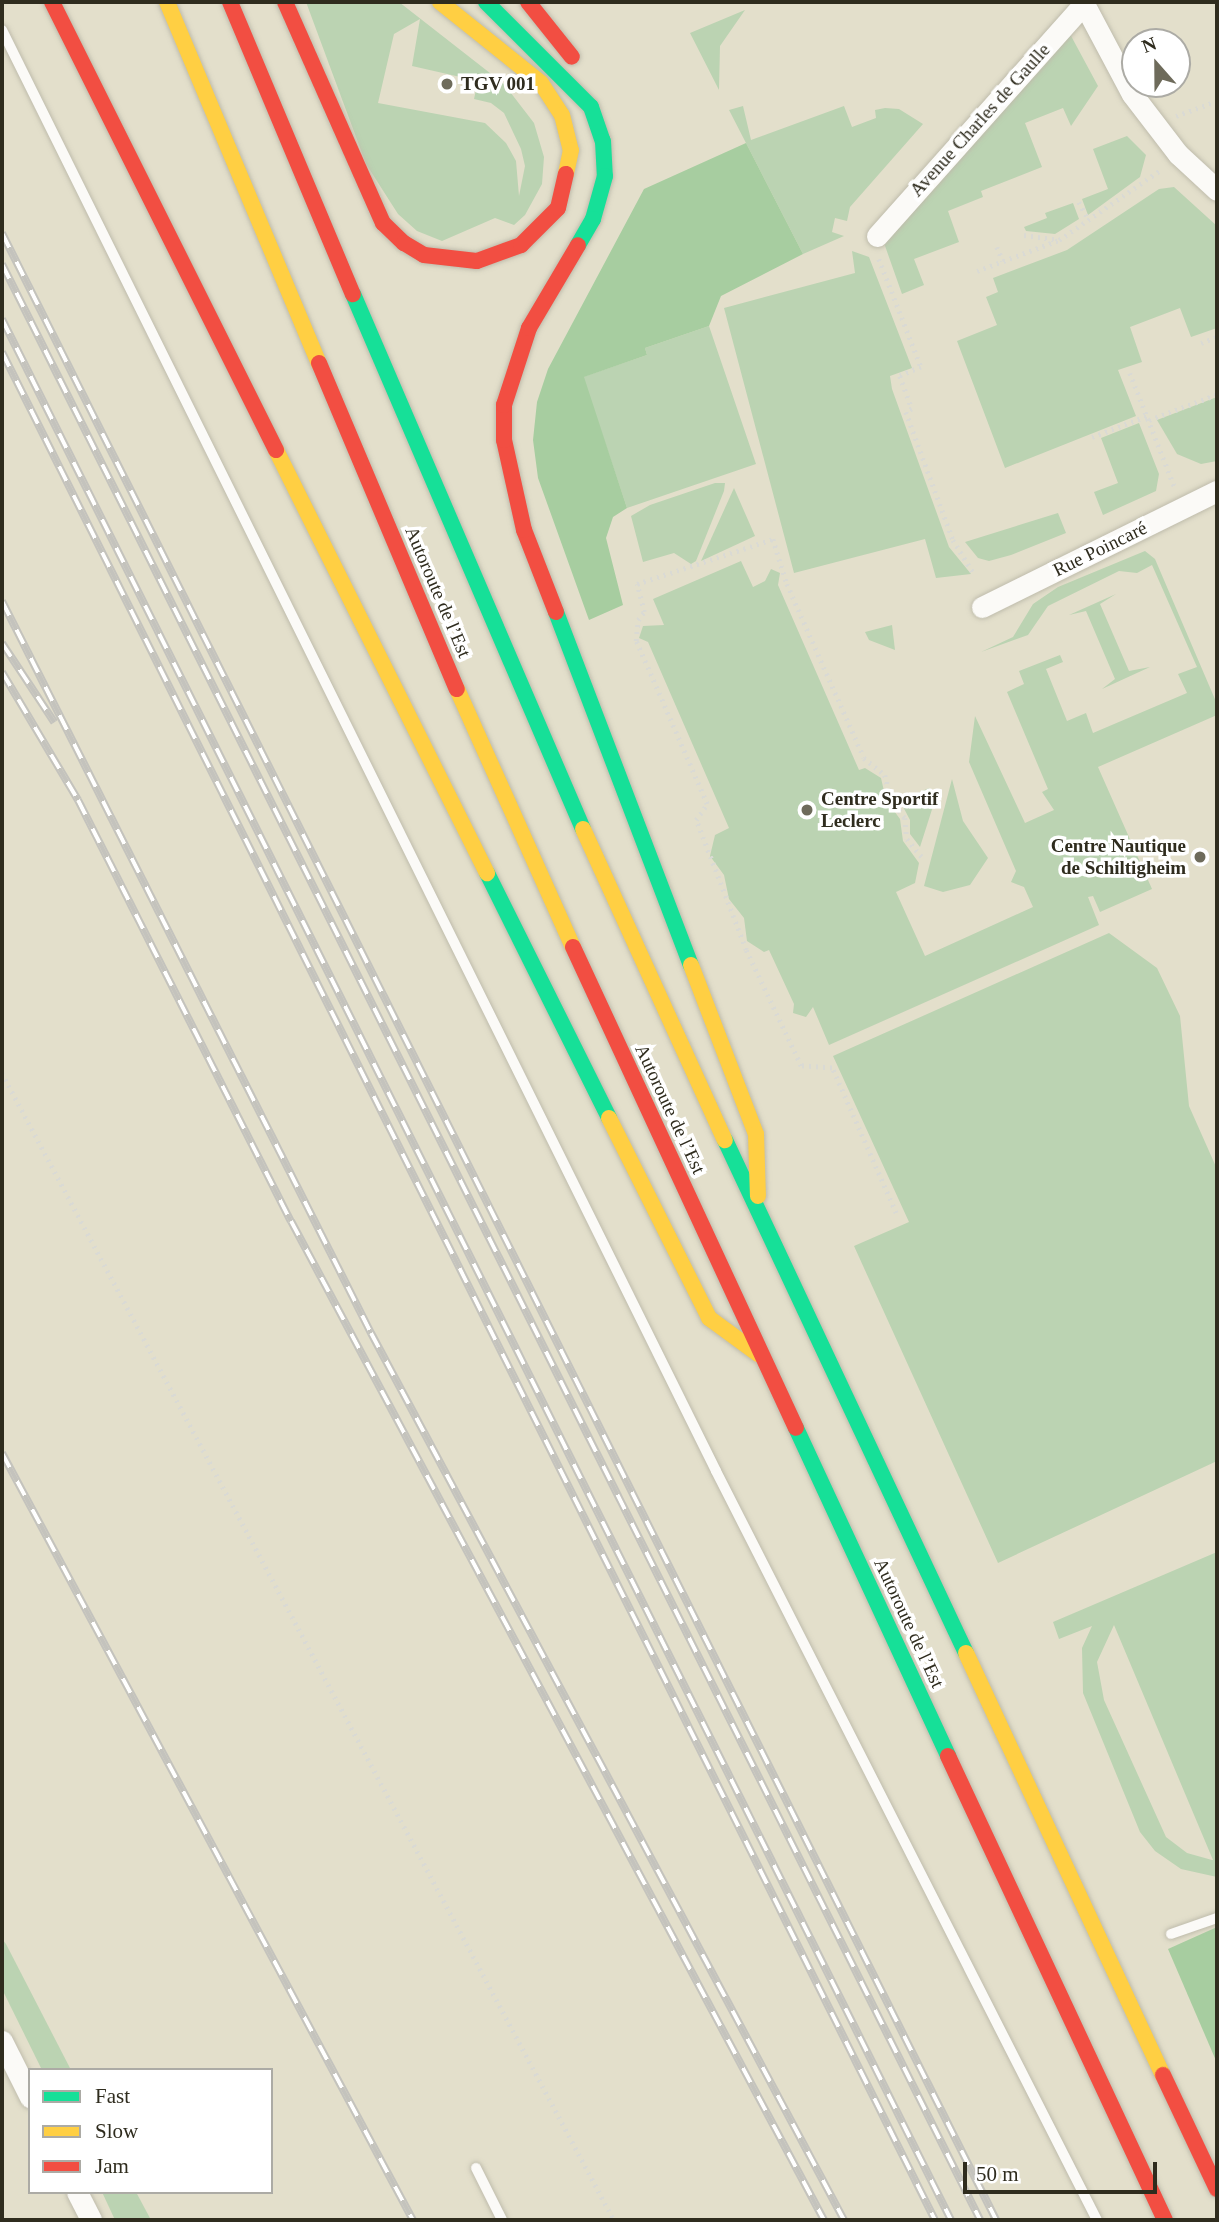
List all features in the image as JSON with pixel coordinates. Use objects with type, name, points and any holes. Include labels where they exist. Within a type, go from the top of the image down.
[{"type":"highway","points":[[52,2],[709,1318],[761,1356]]},
{"type":"highway","name":"Autoroute de l’Est","points":[[167,2],[434,637],[761,1356],[1166,2220]]},
{"type":"highway","name":"Autoroute de l’Est","points":[[230,2],[485,610],[759,1211],[1217,2189]]},
{"type":"highway","points":[[285,2],[383,223],[404,243],[424,255],[477,261],[521,245],[542,228],[558,208],[571,150],[562,115],[541,83],[440,2]]},
{"type":"highway","points":[[486,2],[575,87],[591,107],[603,141],[605,176],[593,219],[529,328],[513,366],[504,405],[509,479],[524,530],[756,1134],[759,1211]]},
{"type":"highway","points":[[528,2],[581,68]]},
{"type":"highway","points":[[578,281],[614,204],[620,159],[613,117],[596,86]]},
{"type":"highway","points":[[527,464],[563,632]]},
{"type":"street","name":"Avenue Charles de Gaulle","points":[[877,236],[1083,3],[1132,94],[1178,154],[1217,190]]},
{"type":"street","name":"Rue Poincaré","points":[[982,607],[1217,491]]},
{"type":"street","points":[[2,2041],[28,2093]]},
{"type":"street","points":[[78,2194],[91,2220]]},
{"type":"lane","points":[[2,30],[716,1471],[1097,2220]]},
{"type":"lane","points":[[1171,1934],[1217,1918]]},
{"type":"lane","points":[[476,2168],[502,2220]]},
{"type":"path","points":[[1155,124],[1217,101]]},
{"type":"path","points":[[977,271],[1059,240],[1089,221],[1178,154]]},
{"type":"path","points":[[1079,202],[1089,221]]},
{"type":"path","points":[[1024,235],[1059,240]]},
{"type":"path","points":[[877,236],[878,256],[921,367],[900,376],[912,410],[906,412],[953,540],[973,572]]},
{"type":"path","points":[[997,247],[1003,261]]},
{"type":"path","points":[[1201,343],[1217,337]]},
{"type":"path","points":[[1130,373],[1183,508]]},
{"type":"path","points":[[1092,437],[1215,395]]},
{"type":"path","points":[[896,1213],[832,1068],[801,1066],[746,950],[696,820],[707,804],[636,641],[638,620],[644,612],[637,584],[773,539],[787,584],[864,758],[885,775],[891,799],[905,818],[907,839],[924,859]]},
{"type":"path","points":[[2,1073],[614,2220]]},
{"type":"green space","points":[[306,2],[399,2],[504,84],[534,123],[544,157],[542,184],[525,215],[514,225],[495,218],[442,241],[417,231],[398,214],[366,164]],"holes":[[[420,19],[412,66],[478,81],[474,99],[491,103],[504,113],[521,149],[525,166],[519,196],[516,161],[506,143],[485,123],[378,103],[394,34]]]},
{"type":"green space","points":[[745,10],[720,46],[719,90],[690,33]]},
{"type":"green space","points":[[1070,34],[1098,86],[1071,126],[1063,108],[1025,123],[1042,167],[981,191],[983,197],[948,211],[959,242],[914,259],[924,285],[902,294],[884,243]]},
{"type":"green space","points":[[743,106],[751,140],[844,106],[852,127],[876,118],[875,110],[885,108],[899,109],[923,124],[850,207],[847,221],[835,218],[832,232],[844,236],[803,254],[729,110]]},
{"type":"green space","points":[[1127,136],[1146,155],[1140,177],[1088,215],[1082,199],[1108,189],[1093,149]]},
{"type":"green space","points":[[746,143],[803,254],[721,296],[709,326],[645,348],[647,355],[584,377],[627,508],[613,517],[606,538],[623,605],[589,620],[538,478],[533,440],[537,402],[548,369],[644,189]]},
{"type":"green space","points":[[1174,187],[1217,226],[1217,328],[1191,337],[1180,308],[1130,327],[1142,362],[1118,370],[1136,416],[1005,468],[957,341],[997,325],[986,297],[998,292],[993,278],[1067,250],[1159,189]]},
{"type":"green space","points":[[1073,203],[1079,219],[1055,234],[1026,231],[1024,227],[1047,218],[1045,213]]},
{"type":"green space","points":[[852,251],[869,257],[912,368],[890,376],[892,389],[949,547],[971,574],[936,578],[925,539],[794,573],[724,308],[855,273]]},
{"type":"green space","points":[[709,326],[756,464],[627,508],[583,377],[647,355],[645,348]]},
{"type":"green space","points":[[1217,397],[1217,461],[1201,464],[1177,454],[1157,420]]},
{"type":"green space","points":[[1139,423],[1159,474],[1156,491],[1103,515],[1094,492],[1118,483],[1101,438]]},
{"type":"green space","points":[[715,483],[725,483],[724,491],[696,561],[691,564],[674,553],[643,562],[631,516],[650,505]]},
{"type":"green space","points":[[734,488],[755,536],[701,561]]},
{"type":"green space","points":[[1058,513],[1066,533],[1011,555],[989,561],[978,558],[965,542]]},
{"type":"green space","name":"Centre Sportif Leclerc","points":[[1145,551],[1155,559],[1217,704],[1217,715],[1098,767],[1152,889],[1100,912],[1093,896],[1088,897],[1099,925],[829,1045],[813,1007],[806,1017],[793,1013],[794,1004],[769,950],[764,952],[747,941],[744,918],[729,899],[724,875],[710,856],[715,835],[729,828],[648,642],[639,638],[643,626],[664,625],[653,599],[741,561],[753,587],[765,581],[771,569],[780,573],[778,585],[859,770],[865,768],[881,778],[886,800],[900,819],[903,841],[919,863],[915,883],[896,892],[925,956],[1033,907],[1024,887],[1011,882],[1016,871],[969,762],[975,716],[1025,823],[1054,810],[1042,792],[1048,789],[1007,692],[1024,684],[1019,671],[1060,655],[1063,662],[1046,669],[1067,721],[1086,713],[1093,733],[1187,693],[1178,674],[1197,667],[1152,565],[1137,573],[1119,571],[1048,606],[1028,635],[981,652],[1013,637],[1033,604],[1058,587]]},
{"type":"green space","points":[[1116,594],[1100,604],[1129,671],[1150,667],[1102,689],[1115,679],[1086,611],[1069,615]]},
{"type":"green space","points":[[892,625],[895,650],[869,640],[865,632]]},
{"type":"green space","points":[[952,779],[963,821],[988,858],[970,885],[943,892],[924,886]]},
{"type":"green space","points":[[929,788],[935,800],[920,847],[910,834],[910,820],[900,801]]},
{"type":"green space","points":[[1109,933],[1157,968],[1180,1016],[1189,1106],[1217,1169],[1217,1461],[998,1563],[854,1246],[909,1222],[833,1056]]},
{"type":"green space","points":[[1217,1552],[1217,1877],[1181,1869],[1155,1851],[1140,1832],[1083,1693],[1082,1648],[1092,1626],[1059,1639],[1053,1622]],"holes":[[[1114,1625],[1213,1860],[1187,1853],[1166,1837],[1104,1700],[1097,1662]]]},
{"type":"green space","points":[[1217,1927],[1217,2063],[1168,1949]]},
{"type":"green space","points":[[2,1939],[70,2068],[41,2068],[2,1989]]},
{"type":"green space","points":[[103,2194],[137,2194],[151,2220],[115,2220]]},
{"type":"railway","points":[[2,233],[996,2220]]},
{"type":"railway","points":[[2,264],[980,2220]]},
{"type":"railway","points":[[2,319],[951,2220]]},
{"type":"railway","points":[[2,352],[935,2220]]},
{"type":"railway","points":[[2,601],[371,1333],[844,2220]]},
{"type":"railway","points":[[2,643],[54,722]]},
{"type":"railway","points":[[2,672],[78,800],[291,1221],[824,2220]]},
{"type":"railway","points":[[2,1453],[413,2220]]},
{"type":"traffic: fast","points":[[486,2],[591,107],[603,141],[605,176],[593,219],[578,245]]},
{"type":"traffic: fast","points":[[353,294],[583,829]]},
{"type":"traffic: fast","points":[[556,612],[691,965]]},
{"type":"traffic: fast","points":[[487,873],[609,1118]]},
{"type":"traffic: fast","points":[[725,1140],[966,1653]]},
{"type":"traffic: fast","points":[[796,1428],[948,1756]]},
{"type":"traffic: slow","points":[[167,2],[319,363]]},
{"type":"traffic: slow","points":[[440,2],[541,83],[562,115],[571,150],[566,174]]},
{"type":"traffic: slow","points":[[276,450],[487,873]]},
{"type":"traffic: slow","points":[[457,689],[573,947]]},
{"type":"traffic: slow","points":[[583,829],[725,1140]]},
{"type":"traffic: slow","points":[[691,965],[756,1134],[758,1196]]},
{"type":"traffic: slow","points":[[609,1118],[709,1318],[758,1354]]},
{"type":"traffic: slow","points":[[966,1653],[1163,2075]]},
{"type":"traffic: jam","points":[[52,2],[276,450]]},
{"type":"traffic: jam","points":[[230,2],[353,294]]},
{"type":"traffic: jam","points":[[285,2],[383,223],[404,243],[424,255],[477,261],[521,245],[558,208],[566,174]]},
{"type":"traffic: jam","points":[[528,2],[572,57]]},
{"type":"traffic: jam","points":[[556,612],[524,530],[504,440],[504,405],[529,328],[578,245]]},
{"type":"traffic: jam","points":[[319,363],[457,689]]},
{"type":"traffic: jam","points":[[573,947],[796,1428]]},
{"type":"traffic: jam","points":[[948,1756],[1165,2220]]},
{"type":"traffic: jam","points":[[1163,2075],[1217,2189]]},
{"type":"place","name":"TGV 001","points":[[447,84]]},
{"type":"place","name":"Centre Sportif Leclerc","points":[[807,810]]},
{"type":"place","name":"Centre Nautique de Schiltigheim","points":[[1200,857]]}]
